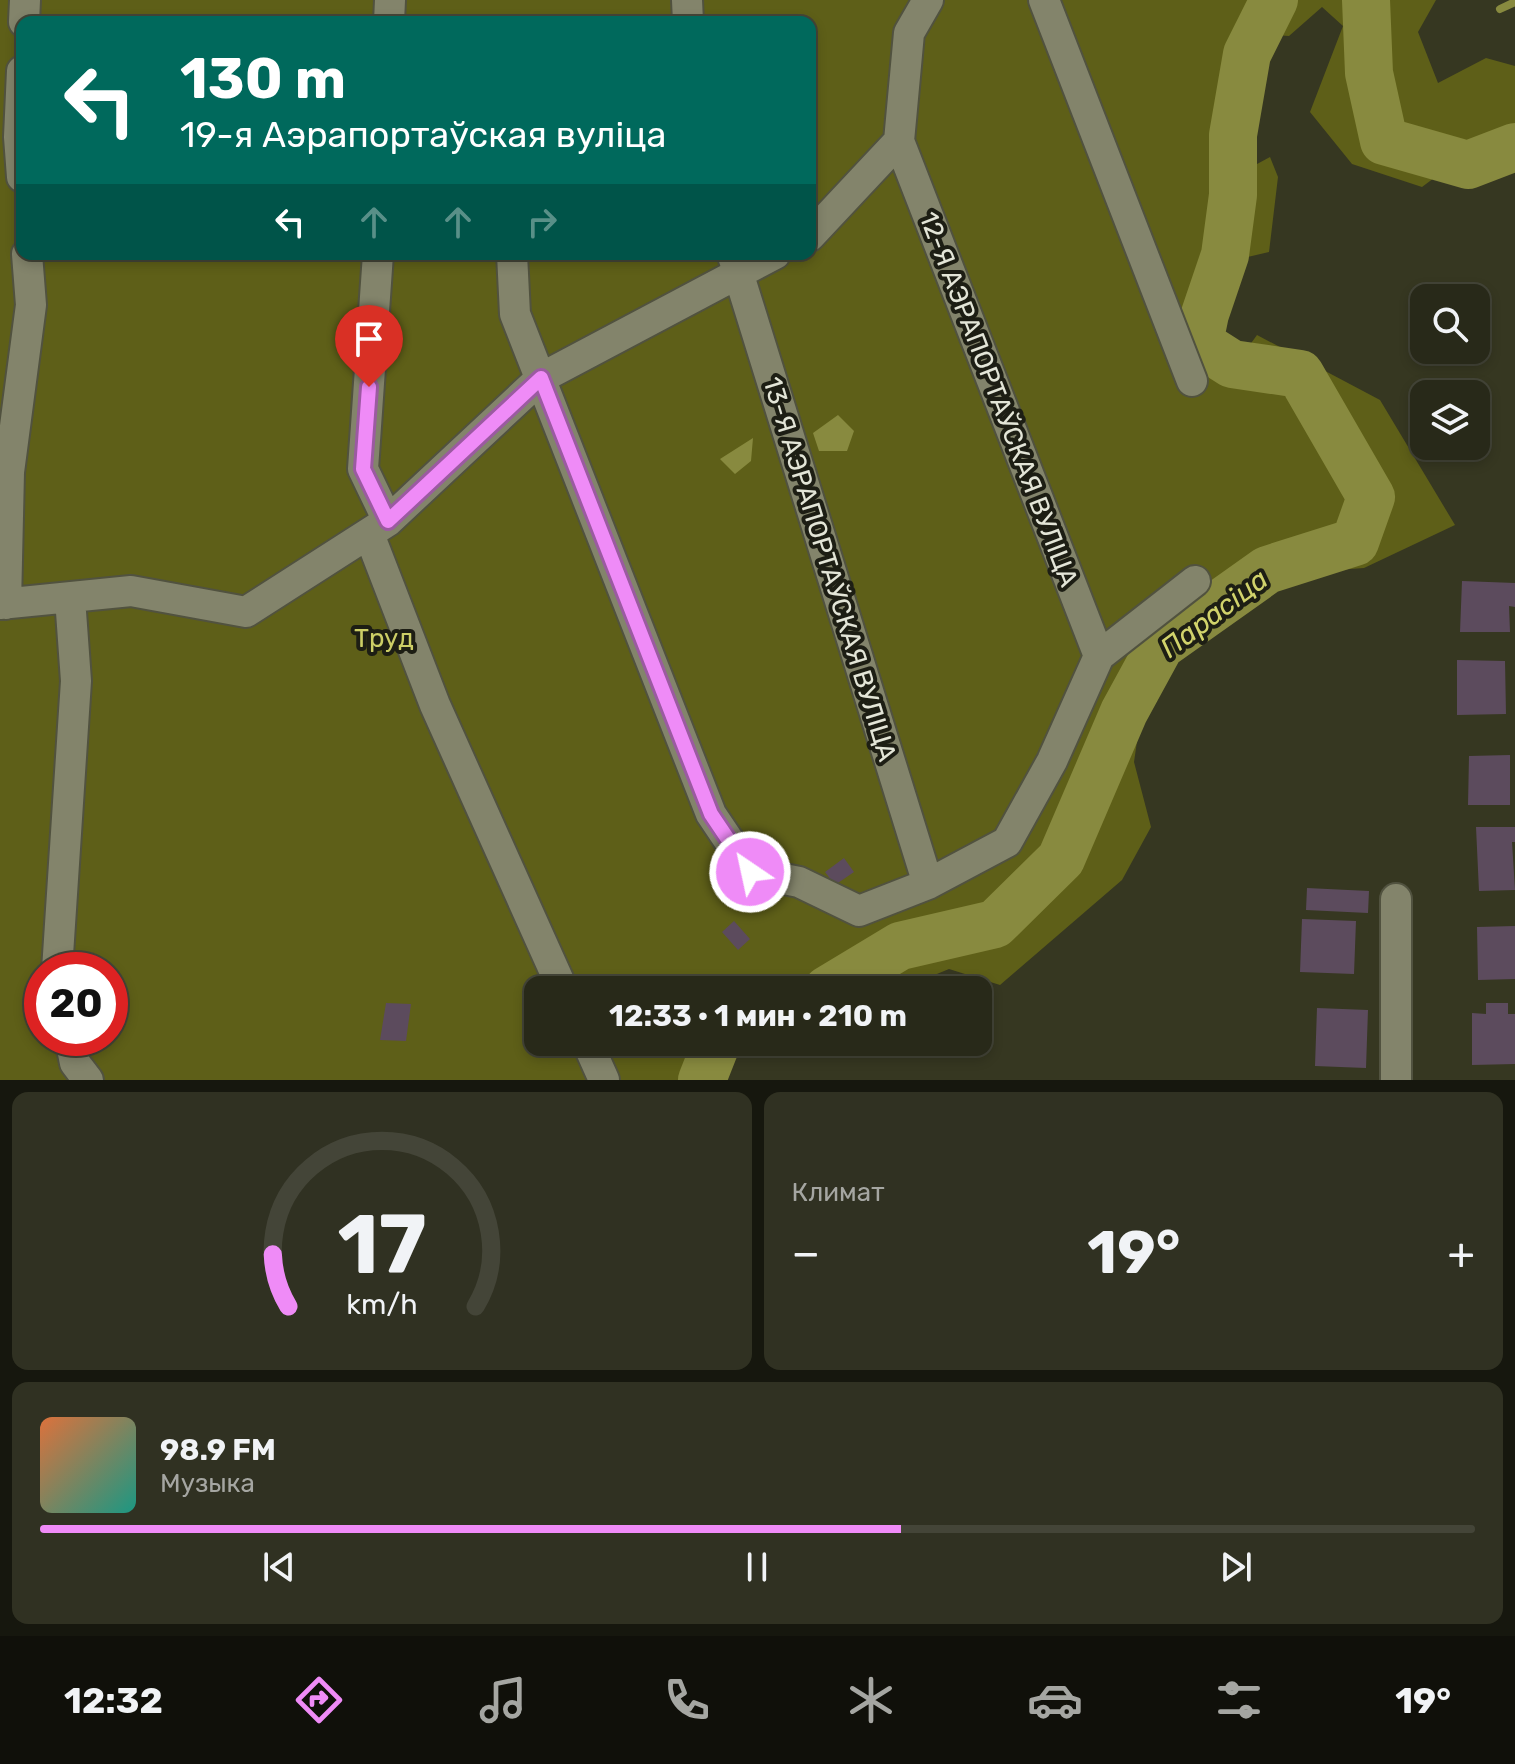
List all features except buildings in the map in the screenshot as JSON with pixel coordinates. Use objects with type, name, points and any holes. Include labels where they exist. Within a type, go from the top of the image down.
[{"type":"street","points":[[816,230],[899,141],[909,33],[928,0]]},
{"type":"street","points":[[1044,0],[1192,381]]},
{"type":"street","name":"12-Я АЭРАПОРТАЎСКАЯ ВУЛІЦА","points":[[899,141],[1099,656]]},
{"type":"street","points":[[27,260],[31,305],[9,472],[3,604],[131,591],[246,612],[378,527],[541,378],[735,264]]},
{"type":"street","points":[[378,260],[363,469],[378,527],[435,705],[557,976]]},
{"type":"street","points":[[512,260],[515,314],[711,814],[750,872],[799,882],[859,911],[928,884],[1007,842],[1052,761],[1099,656],[1195,581]]},
{"type":"street","name":"13-Я АЭРАПОРТАЎСКАЯ ВУЛІЦА","points":[[735,264],[928,884]]},
{"type":"street","points":[[58,952],[76,681],[70,598]]},
{"type":"street","points":[[1396,899],[1396,1080]]},
{"type":"street","points":[[74,1056],[75,1063],[88,1080]]},
{"type":"street","points":[[593,1056],[604,1080]]},
{"type":"green space","name":"Труд","points":[[0,0],[1436,0],[1418,32],[1438,83],[1486,58],[1515,66],[1515,129],[1494,133],[1422,187],[1352,164],[1310,112],[1343,26],[1322,7],[1289,36],[1257,34],[1240,86],[1233,177],[1270,157],[1278,177],[1269,252],[1222,263],[1209,302],[1221,337],[1201,334],[1200,343],[1236,364],[1257,335],[1380,400],[1410,450],[1410,460],[1416,460],[1455,525],[1364,568],[1296,573],[1247,583],[1160,646],[1148,666],[1134,762],[1151,827],[1122,880],[1000,985],[992,982],[992,976],[971,976],[949,969],[932,976],[870,976],[873,963],[851,976],[524,976],[524,1056],[711,1056],[704,1074],[706,1080],[0,1080]]},
{"type":"shaded area","points":[[838,415],[854,431],[847,451],[819,451],[813,433]]},
{"type":"shaded area","points":[[753,438],[751,461],[735,474],[720,459]]},
{"type":"waterway","name":"Парасіца","points":[[850,976],[900,946],[995,924],[1061,859],[1124,712],[1160,646],[1267,570],[1355,542],[1371,497],[1300,374],[1232,364],[1199,343],[1205,314],[1225,255],[1233,195],[1233,135],[1247,54],[1274,0]]},
{"type":"waterway","name":"Парасіца","points":[[1366,0],[1369,73],[1384,141],[1468,165],[1515,147]]},
{"type":"waterway","points":[[1500,9],[1515,2]]},
{"type":"waterway","name":"Парасіца","points":[[702,1080],[711,1056]]},
{"type":"route","points":[[369,387],[363,469],[388,521],[541,378],[711,814],[750,872]]}]
